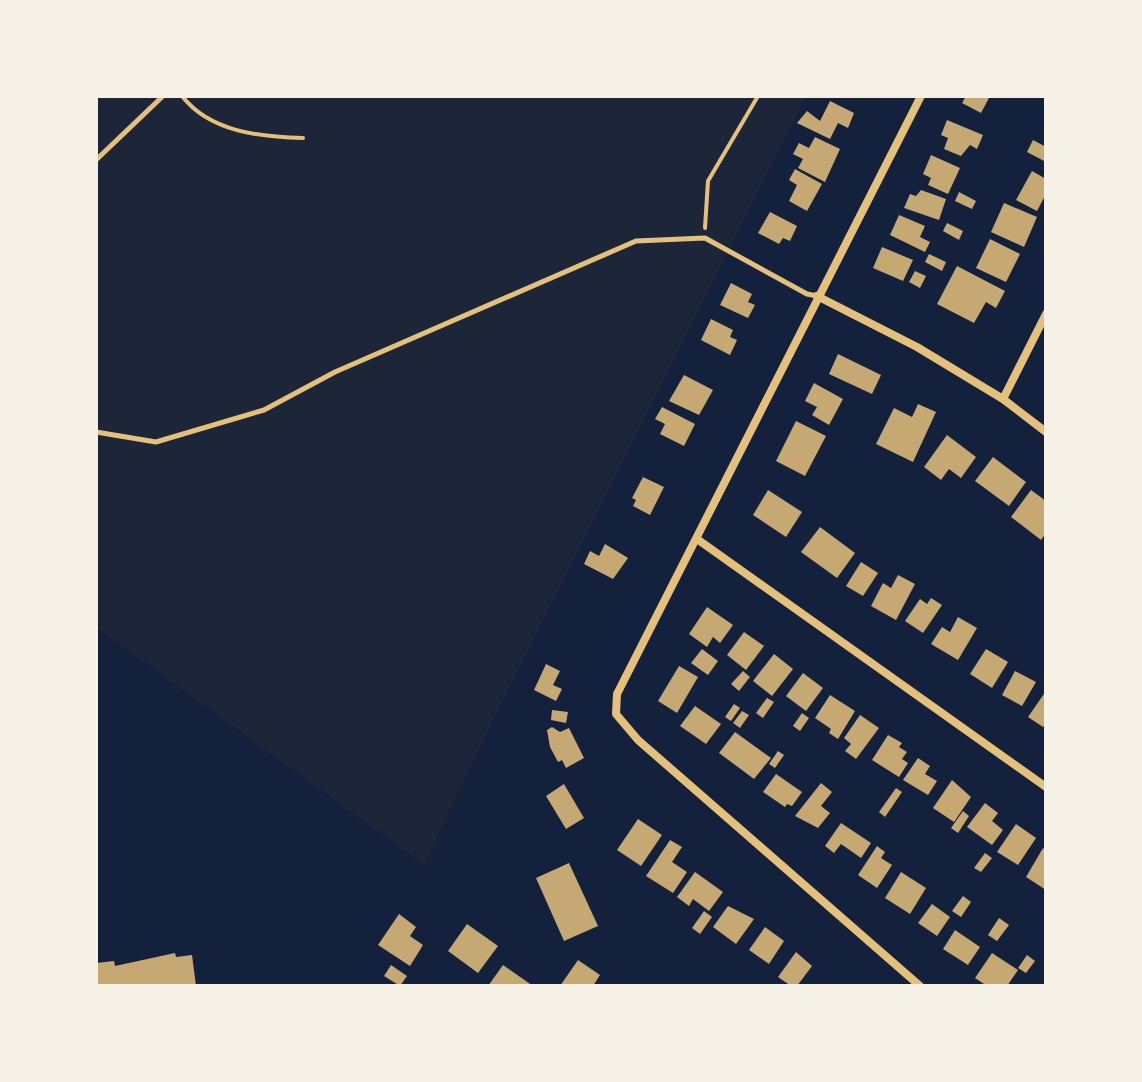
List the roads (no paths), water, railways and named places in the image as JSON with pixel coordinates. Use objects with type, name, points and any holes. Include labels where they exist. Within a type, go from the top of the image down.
[{"type":"street","points":[[920,986],[638,740],[616,714],[617,694],[921,96]]},
{"type":"street","points":[[817,296],[917,347],[1003,399],[1046,432]]},
{"type":"street","points":[[1003,399],[1046,314]]},
{"type":"street","points":[[697,539],[1046,787]]},
{"type":"lane","points":[[96,160],[163,96]]},
{"type":"lane","points":[[96,432],[156,442],[264,410],[335,372],[636,241],[705,238],[807,294],[817,296]]}]
